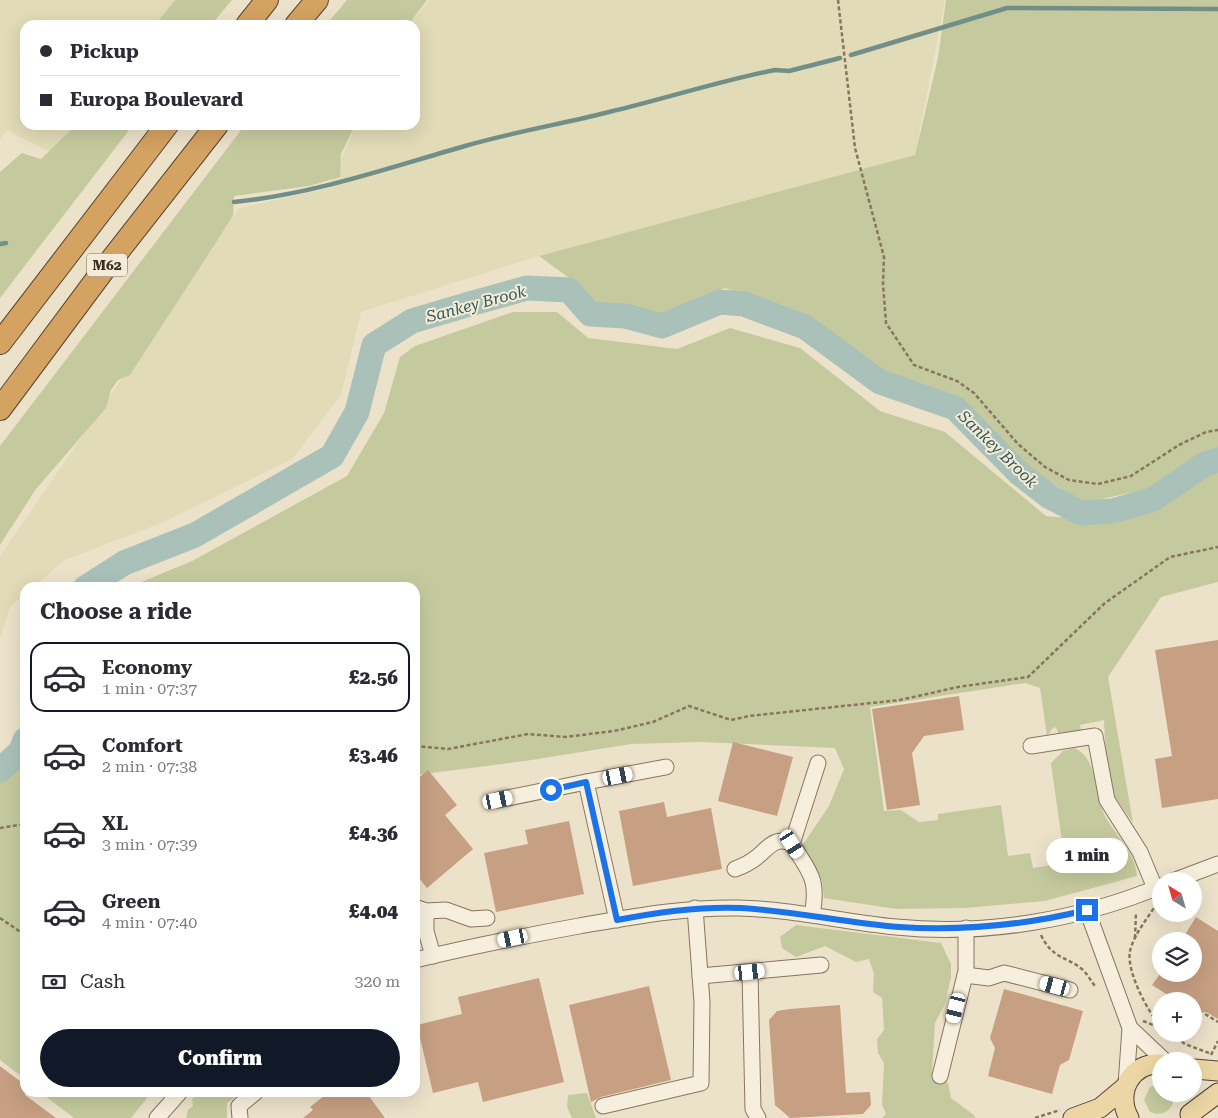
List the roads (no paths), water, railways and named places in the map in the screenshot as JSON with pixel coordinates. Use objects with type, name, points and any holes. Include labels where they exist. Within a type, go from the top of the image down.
[{"type":"highway","points":[[251,20],[267,0]]},
{"type":"highway","points":[[300,20],[317,0]]},
{"type":"highway","name":"M62","points":[[0,343],[163,130]]},
{"type":"highway","name":"M62","points":[[0,409],[105,268],[213,130]]},
{"type":"main road","points":[[1202,1066],[1215,1062]]},
{"type":"main road","points":[[1069,1113],[1100,1108],[1125,1087],[1139,1069],[1152,1065]]},
{"type":"main road","points":[[1125,1087],[1123,1099],[1128,1118]]},
{"type":"main road","points":[[1188,1117],[1218,1092]]},
{"type":"main road","points":[[1188,1117],[1191,1102]]},
{"type":"street","points":[[1032,746],[1095,736],[1107,800],[1140,852],[1152,877]]},
{"type":"street","points":[[792,844],[818,763]]},
{"type":"street","points":[[498,800],[666,767]]},
{"type":"street","points":[[586,782],[617,920]]},
{"type":"street","points":[[735,869],[756,858],[772,843],[779,840],[792,844],[814,881],[816,889],[812,915]]},
{"type":"street","points":[[1196,872],[1218,864]]},
{"type":"street","points":[[420,959],[617,920],[695,908],[739,908],[812,915],[897,927],[966,928],[1037,921],[1152,893]]},
{"type":"street","points":[[603,1106],[701,1083],[702,1002],[695,908]]},
{"type":"street","points":[[433,956],[420,909],[446,910],[464,918],[487,918]]},
{"type":"street","points":[[1087,910],[1130,1028],[1125,1087]]},
{"type":"street","points":[[940,1076],[965,974],[966,928]]},
{"type":"street","points":[[700,976],[821,965]]},
{"type":"street","points":[[750,972],[753,1109],[758,1118]]},
{"type":"street","points":[[965,974],[989,978],[1004,973],[1070,990]]},
{"type":"street","points":[[1130,1028],[1155,1052]]},
{"type":"street","points":[[157,1118],[176,1097]]},
{"type":"street","points":[[240,1118],[239,1106],[250,1097]]},
{"type":"waterway","points":[[851,55],[1007,8],[1218,9]]},
{"type":"waterway","points":[[234,202],[322,187],[501,136],[630,107],[754,74],[775,70],[789,71],[840,58]]},
{"type":"waterway","points":[[0,244],[6,243]]},
{"type":"waterway","name":"Sankey Brook","points":[[94,582],[124,563],[195,535],[332,456],[357,412],[374,345],[412,321],[527,288],[569,290],[590,314],[625,316],[662,326],[720,302],[744,304],[805,327],[880,382],[955,408],[1019,473],[1050,497],[1081,513],[1112,511],[1152,500],[1205,464],[1218,460]]},
{"type":"waterway","name":"Sankey Brook","points":[[0,770],[20,752]]}]
